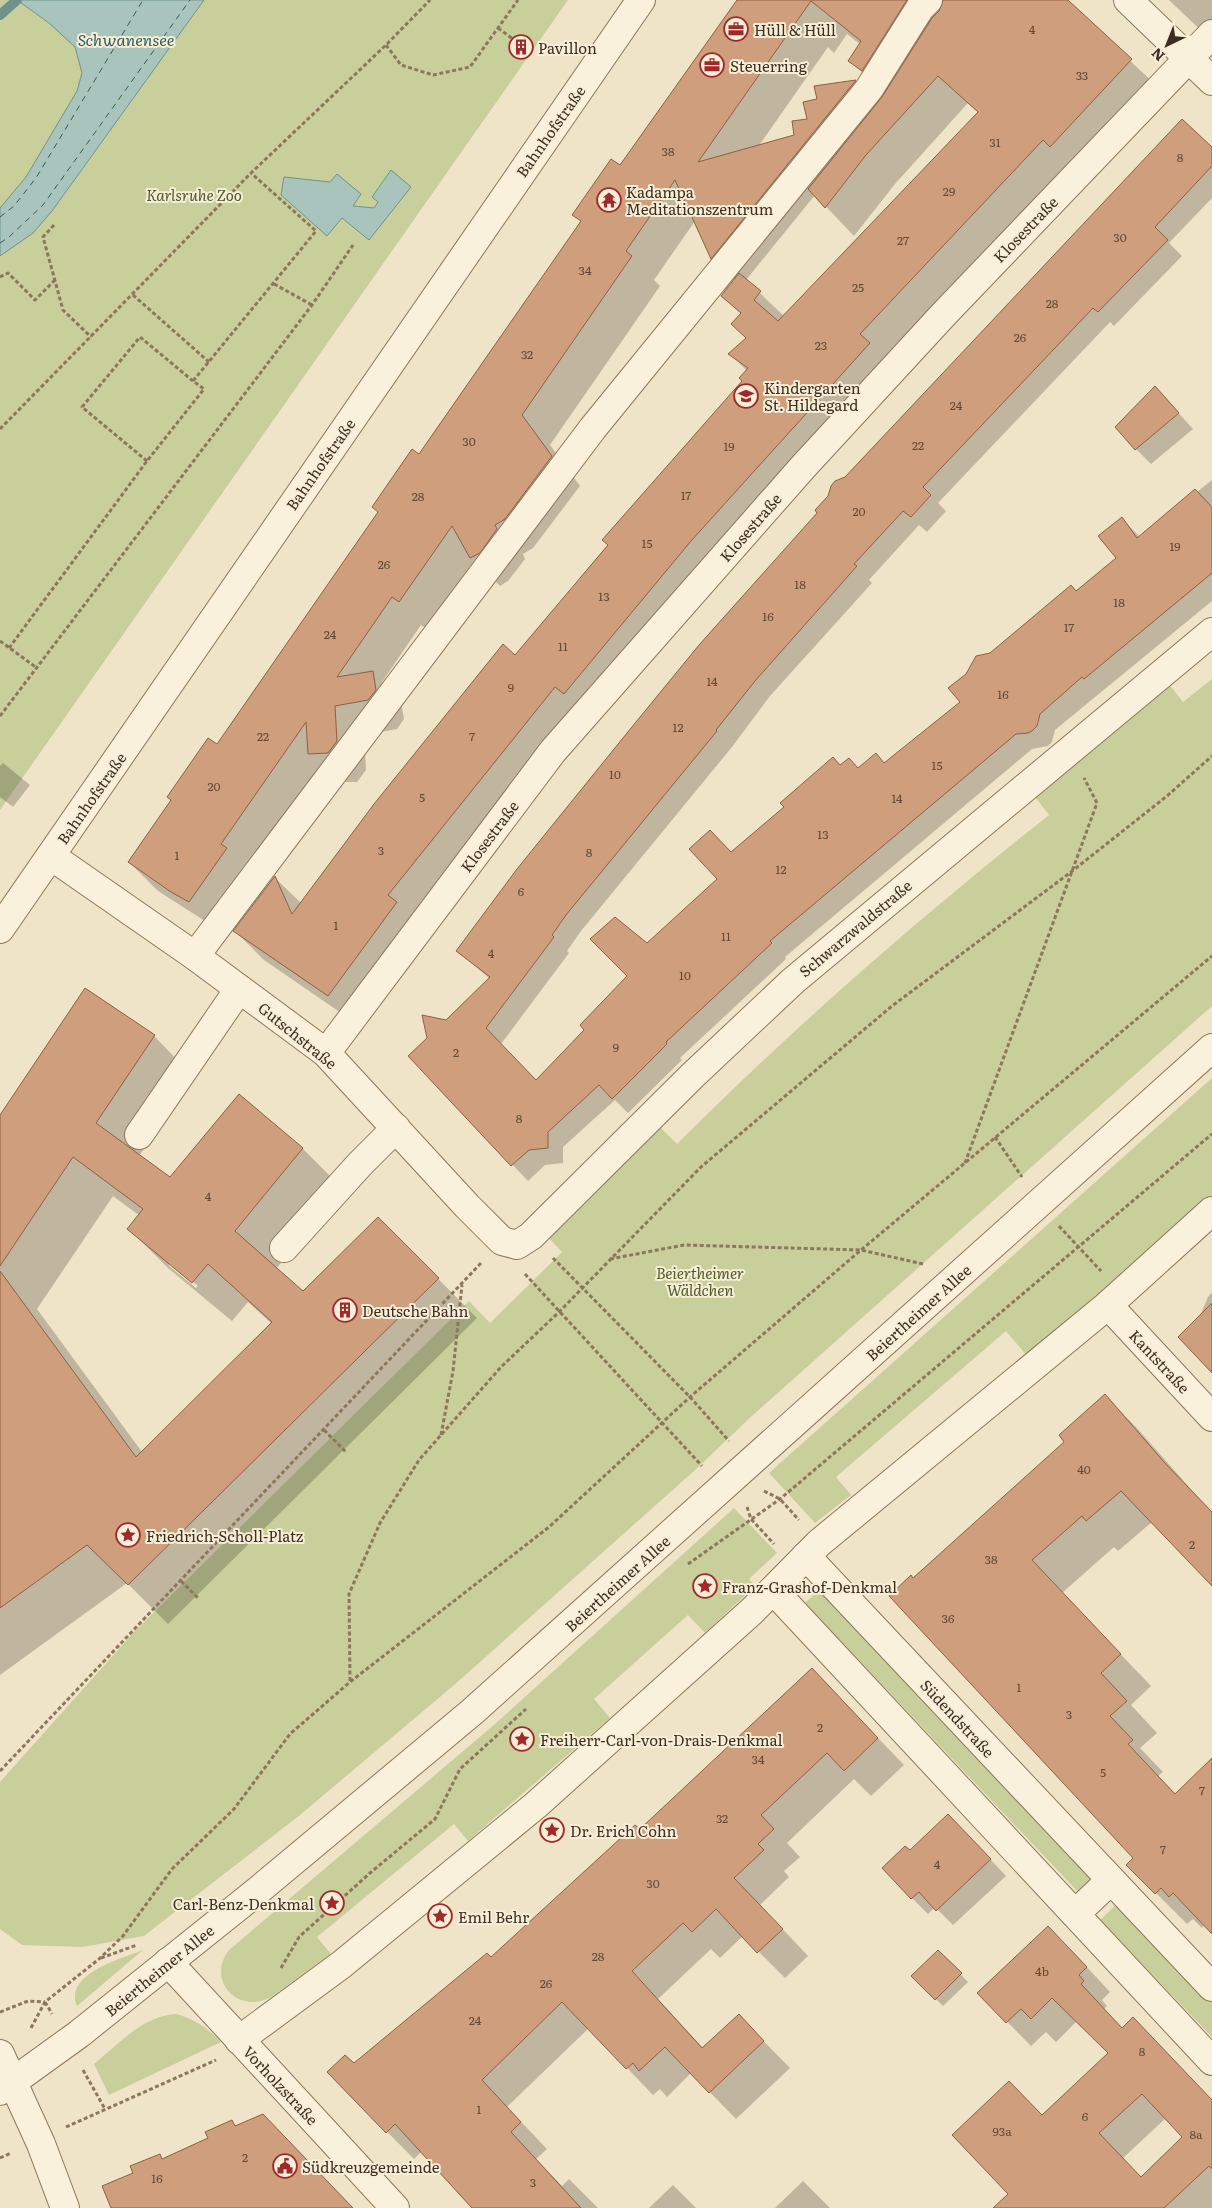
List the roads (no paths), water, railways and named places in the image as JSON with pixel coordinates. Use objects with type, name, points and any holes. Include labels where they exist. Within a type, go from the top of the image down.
[{"type":"street","name":"Bahnhofstraße","points":[[0,929],[642,0]]},
{"type":"street","points":[[195,956],[593,428],[869,89],[920,8],[928,0]]},
{"type":"street","points":[[1128,0],[1212,81]]},
{"type":"street","name":"Klosestraße","points":[[326,1053],[553,751],[667,624],[771,502],[944,314],[1212,34]]},
{"type":"street","name":"Schwarzwaldstraße","points":[[517,1240],[793,981],[1063,754],[1212,632]]},
{"type":"street","name":"Gutschstraße","points":[[51,856],[195,956],[326,1053],[396,1128],[517,1240]]},
{"type":"street","points":[[139,1135],[239,989]]},
{"type":"street","name":"Beiertheimer Allee","points":[[6,2086],[79,2034],[255,1894],[472,1712],[1039,1201],[1212,1048]]},
{"type":"street","points":[[284,1248],[360,1164],[396,1128]]},
{"type":"street","points":[[239,2040],[341,1965],[536,1805],[752,1611],[812,1550],[1108,1305],[1212,1210]]},
{"type":"street","name":"Kantstraße","points":[[1108,1305],[1212,1417]]},
{"type":"street","name":"Südendstraße","points":[[812,1550],[1111,1880],[1212,1987]]},
{"type":"street","points":[[773,1590],[1212,2061]]},
{"type":"street","points":[[1076,1914],[1111,1880]]},
{"type":"street","name":"Vorholzstraße","points":[[168,1962],[395,2208]]},
{"type":"street","points":[[0,2054],[6,2086],[39,2139],[65,2208]]},
{"type":"water","name":"Schwanensee","points":[[17,0],[204,0],[52,211],[33,233],[0,256],[0,208],[26,177],[77,91],[82,73],[75,47],[49,23]]},
{"type":"water","points":[[391,170],[411,187],[369,240],[342,218],[327,236],[281,195],[284,177],[330,182],[337,174],[361,194],[353,206],[374,208],[378,202],[372,197]]},
{"type":"waterway","points":[[0,15],[17,0]]},
{"type":"place","name":"Hüll & Hüll","points":[[736,29]]},
{"type":"place","name":"Pavillon","points":[[521,47]]},
{"type":"place","name":"Steuerring","points":[[712,65]]},
{"type":"place","name":"Kadampa Meditationszentrum","points":[[609,200]]},
{"type":"place","name":"Kindergarten St. Hildegard","points":[[746,396]]},
{"type":"place","name":"Deutsche Bahn","points":[[345,1310]]},
{"type":"place","name":"Friedrich-Scholl-Platz","points":[[128,1535]]},
{"type":"place","name":"Franz-Grashof-Denkmal","points":[[705,1586]]},
{"type":"place","name":"Freiherr-Carl-von-Drais-Denkmal","points":[[522,1739]]},
{"type":"place","name":"Dr. Erich Cohn","points":[[552,1830]]},
{"type":"place","name":"Carl-Benz-Denkmal","points":[[332,1903]]},
{"type":"place","name":"Emil Behr","points":[[440,1916]]},
{"type":"place","name":"Südkreuzgemeinde","points":[[285,2166]]},
{"type":"park label","name":"Karlsruhe Zoo","points":[[194,194]]},
{"type":"park label","name":"Beiertheimer Wäldchen","points":[[700,1280]]}]
